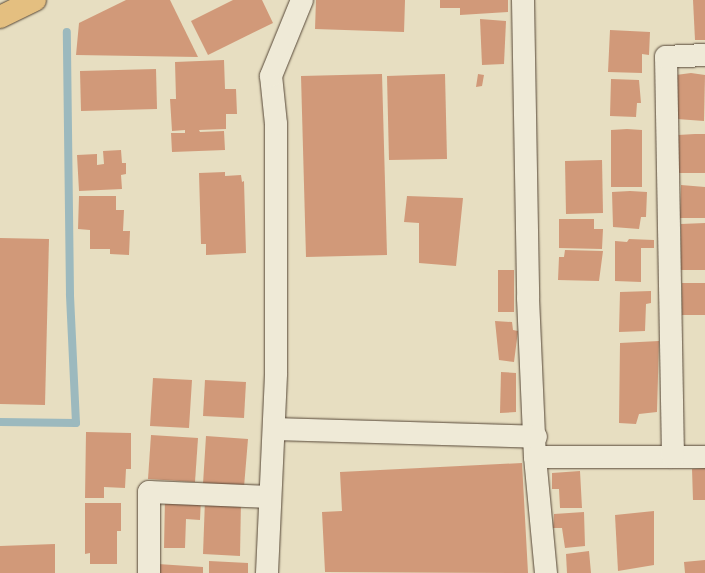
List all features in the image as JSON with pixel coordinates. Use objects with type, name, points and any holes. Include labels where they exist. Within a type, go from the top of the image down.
[{"type":"highway","points":[[0,17],[35,0]]},
{"type":"street","points":[[267,573],[276,373],[276,124],[271,76],[302,0]]},
{"type":"street","points":[[523,0],[528,298],[536,447],[546,573]]},
{"type":"street","points":[[674,457],[666,57],[705,55]]},
{"type":"street","points":[[274,429],[674,457],[705,457]]},
{"type":"street","points":[[149,573],[149,492],[270,497]]},
{"type":"building","points":[[126,0],[170,0],[198,57],[76,55],[79,23]]},
{"type":"building","points":[[233,0],[262,0],[273,23],[208,55],[191,21]]},
{"type":"building","points":[[316,0],[405,0],[404,32],[315,29]]},
{"type":"building","points":[[440,0],[508,0],[508,12],[460,15],[460,8],[440,8]]},
{"type":"building","points":[[693,0],[705,0],[705,40],[695,40]]},
{"type":"building","points":[[480,19],[506,21],[504,64],[482,65]]},
{"type":"building","points":[[610,30],[650,32],[649,55],[642,54],[642,73],[608,72]]},
{"type":"building","points":[[224,60],[225,89],[236,89],[237,114],[226,114],[226,129],[199,130],[200,132],[224,131],[225,150],[172,152],[171,133],[185,133],[185,130],[172,131],[170,99],[176,99],[175,62]]},
{"type":"building","points":[[156,69],[157,109],[81,111],[80,71]]},
{"type":"building","points":[[691,73],[705,75],[704,121],[677,119],[676,75]]},
{"type":"building","points":[[382,74],[387,255],[306,257],[301,76]]},
{"type":"building","points":[[445,74],[447,159],[389,160],[387,76]]},
{"type":"building","points":[[478,74],[484,75],[482,86],[476,87]]},
{"type":"building","points":[[611,79],[639,80],[641,103],[637,103],[636,117],[610,116]]},
{"type":"building","points":[[611,130],[642,130],[642,187],[611,187]]},
{"type":"building","points":[[705,134],[705,173],[678,173],[678,135]]},
{"type":"building","points":[[121,150],[122,163],[126,163],[126,174],[121,175],[122,189],[79,191],[77,155],[97,154],[97,165],[104,164],[103,151]]},
{"type":"building","points":[[602,160],[603,213],[566,214],[565,161]]},
{"type":"building","points":[[225,172],[225,176],[241,175],[242,182],[244,181],[246,253],[206,255],[206,244],[201,244],[199,173]]},
{"type":"building","points":[[681,185],[705,187],[705,218],[680,218]]},
{"type":"building","points":[[612,192],[647,192],[646,217],[641,217],[639,229],[613,227]]},
{"type":"building","points":[[79,196],[116,196],[116,210],[124,210],[123,231],[130,231],[129,255],[110,254],[110,249],[90,249],[90,230],[78,229]]},
{"type":"building","points":[[407,196],[463,198],[456,266],[419,263],[419,223],[404,222]]},
{"type":"building","points":[[559,219],[594,219],[594,229],[603,229],[602,249],[559,248]]},
{"type":"building","points":[[705,223],[705,270],[681,270],[681,224]]},
{"type":"building","points":[[0,238],[49,239],[45,405],[0,404]]},
{"type":"building","points":[[629,239],[654,240],[654,248],[641,248],[641,282],[615,281],[615,241],[627,242]]},
{"type":"building","points":[[565,250],[603,251],[599,281],[558,280],[559,257],[564,257]]},
{"type":"building","points":[[498,270],[514,270],[514,312],[498,312]]},
{"type":"building","points":[[682,283],[705,283],[705,315],[682,315]]},
{"type":"building","points":[[651,291],[651,303],[646,304],[645,331],[619,332],[620,292]]},
{"type":"building","points":[[495,321],[512,322],[513,330],[518,331],[514,362],[499,360]]},
{"type":"building","points":[[659,341],[657,412],[639,414],[636,424],[619,423],[620,343]]},
{"type":"building","points":[[501,372],[516,373],[516,412],[500,413]]},
{"type":"building","points":[[153,378],[192,380],[189,428],[150,426]]},
{"type":"building","points":[[205,380],[246,382],[244,418],[203,416]]},
{"type":"building","points":[[86,432],[131,433],[131,469],[126,469],[125,488],[104,487],[104,498],[85,498]]},
{"type":"building","points":[[151,435],[198,438],[195,482],[148,479]]},
{"type":"building","points":[[206,436],[248,439],[244,487],[203,484]]},
{"type":"building","points":[[522,463],[528,573],[325,572],[322,512],[342,511],[340,472]]},
{"type":"building","points":[[705,468],[705,500],[693,500],[692,469]]},
{"type":"building","points":[[580,471],[582,508],[560,508],[559,489],[552,489],[552,473]]},
{"type":"building","points":[[165,498],[201,498],[200,520],[186,519],[185,548],[164,548]]},
{"type":"building","points":[[205,500],[241,501],[240,556],[203,554]]},
{"type":"building","points":[[85,503],[121,503],[121,531],[117,531],[117,564],[90,564],[90,553],[85,554]]},
{"type":"building","points":[[654,511],[654,565],[618,571],[615,515]]},
{"type":"building","points":[[584,512],[585,546],[565,548],[562,528],[553,528],[554,514]]},
{"type":"building","points":[[55,544],[55,573],[0,573],[0,546]]},
{"type":"building","points":[[589,551],[591,573],[567,573],[566,554]]},
{"type":"building","points":[[705,560],[705,573],[685,573],[684,562]]},
{"type":"building","points":[[209,561],[248,563],[248,573],[209,573]]},
{"type":"building","points":[[158,564],[203,567],[203,573],[157,573]]},
{"type":"waterway","points":[[0,422],[76,423],[70,294],[67,32]]}]
